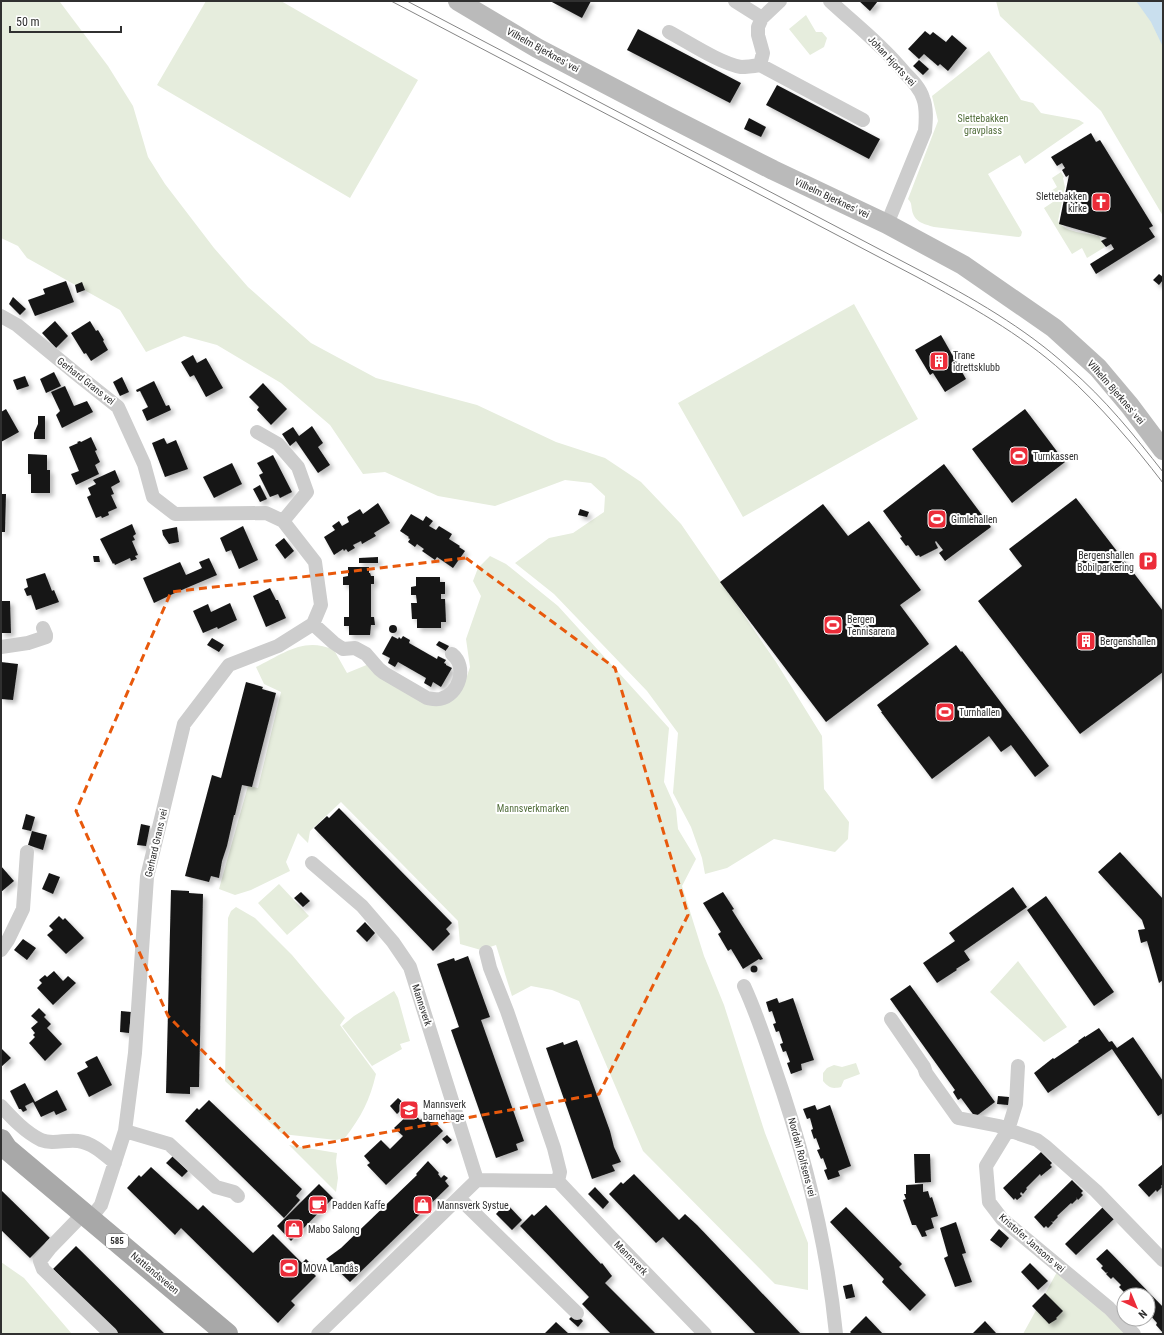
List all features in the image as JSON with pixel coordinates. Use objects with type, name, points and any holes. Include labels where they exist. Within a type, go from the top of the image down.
[{"type":"main road","name":"Vilhelm Bjerknes' vei","points":[[458,1],[537,48],[659,112],[773,170],[887,224],[963,265],[1054,328],[1098,368],[1130,406],[1163,450]]},
{"type":"main road","name":"Nattlandsveien","points":[[3,1145],[227,1334]]},
{"type":"street","points":[[735,1],[762,18]]},
{"type":"street","points":[[760,65],[763,53],[758,35],[758,27],[762,18],[780,1]]},
{"type":"street","name":"Johan Hjorts vei","points":[[830,1],[870,36],[898,64],[916,85],[923,97],[926,120],[925,131],[887,224]]},
{"type":"street","points":[[669,32],[718,58],[735,65],[743,67],[760,65],[863,120]]},
{"type":"street","name":"Gerhard Grans vei","points":[[1,316],[17,325],[118,406],[144,464],[153,497],[175,514],[266,513],[283,521],[315,562],[321,605],[313,624],[278,646],[229,665],[184,724],[147,877],[135,1053],[125,1132],[101,1205],[86,1216]]},
{"type":"street","points":[[257,432],[278,444],[298,467],[307,492],[283,521]]},
{"type":"street","points":[[313,624],[343,649],[355,648],[366,654],[384,673],[427,698],[434,700],[441,699],[450,694],[461,677],[460,663],[452,654]]},
{"type":"street","points":[[1,647],[28,643],[46,637],[43,628]]},
{"type":"street","points":[[1,950],[8,940],[23,909],[27,852]]},
{"type":"street","name":"Mannsverk","points":[[312,863],[362,906],[393,942],[410,967],[477,1180]]},
{"type":"street","points":[[318,1334],[477,1180],[558,1181],[560,1172],[554,1148],[507,1012],[490,968],[486,952]]},
{"type":"street","name":"Nordahl Rolfsens vei","points":[[744,986],[753,1006],[776,1071],[799,1142],[812,1194],[831,1288],[836,1334]]},
{"type":"street","points":[[891,1019],[924,1067],[926,1073],[958,1118],[999,1126],[1037,1140],[1096,1191],[1163,1260]]},
{"type":"street","name":"Kristofer Jansons vei","points":[[1018,1066],[1016,1104],[1008,1130],[986,1166],[989,1202],[1002,1219],[1109,1308],[1134,1334]]},
{"type":"street","points":[[1,1106],[22,1128],[43,1141],[60,1142],[77,1140],[91,1144],[115,1163]]},
{"type":"street","points":[[125,1132],[169,1144],[216,1187],[234,1192],[238,1196]]},
{"type":"street","name":"Mannsverk","points":[[558,1181],[608,1236],[705,1334]]},
{"type":"street","points":[[459,1198],[577,1313]]},
{"type":"street","points":[[86,1216],[51,1247],[40,1261],[43,1269],[111,1334]]},
{"type":"highlighted area","points":[[466,558],[615,668],[688,915],[599,1094],[299,1148],[168,1016],[76,811],[171,592]]},
{"type":"green space","points":[[1,1],[60,2],[108,66],[133,106],[148,157],[165,184],[214,248],[248,287],[311,343],[376,378],[477,405],[556,442],[605,458],[641,482],[681,524],[776,662],[822,736],[824,789],[849,822],[848,839],[835,852],[774,839],[727,868],[705,874],[702,858],[691,827],[673,793],[678,733],[647,691],[554,594],[515,563],[549,538],[573,533],[604,512],[605,496],[591,483],[565,480],[495,506],[438,496],[385,472],[363,474],[330,425],[281,383],[217,345],[184,336],[146,352],[120,310],[27,258],[18,246],[1,238]]},
{"type":"green space","points":[[206,1],[281,1],[418,80],[350,198],[157,85]]},
{"type":"green space","points":[[996,1],[1163,1],[1163,216],[1101,111],[1000,16]]},
{"type":"green space","points":[[806,15],[816,32],[822,32],[827,38],[824,47],[810,55],[789,29]]},
{"type":"green space","name":"Slettebakken gravplass","points":[[989,51],[1021,100],[1033,103],[1041,113],[1079,120],[1084,123],[1025,164],[1020,155],[988,174],[1022,232],[1021,236],[1019,237],[927,225],[917,220],[913,214],[911,203],[908,199],[938,121],[932,96]]},
{"type":"green space","points":[[1061,172],[1064,177],[1065,187],[1058,221],[1061,225],[1071,230],[1099,236],[1105,247],[1087,258],[1082,248],[1072,254],[1044,208],[1053,202],[1048,193],[1057,187],[1052,178]]},
{"type":"green space","points":[[854,304],[918,419],[743,517],[678,403]]},
{"type":"green space","name":"Mannsverkmarken","points":[[490,556],[506,564],[558,606],[669,728],[664,782],[676,809],[678,829],[696,859],[682,886],[704,956],[724,1005],[765,1133],[808,1243],[808,1290],[775,1284],[643,1151],[579,1001],[552,990],[531,986],[512,996],[496,945],[481,950],[460,944],[458,921],[341,802],[310,831],[308,843],[298,833],[286,862],[290,871],[251,890],[235,895],[219,889],[248,786],[258,788],[281,692],[264,684],[256,667],[294,648],[313,645],[323,646],[334,650],[347,673],[369,664],[437,705],[461,688],[467,676],[470,667],[466,639],[481,596],[473,581],[478,568]]},
{"type":"green space","points":[[279,884],[309,916],[287,935],[258,903]]},
{"type":"green space","points":[[236,907],[255,918],[292,955],[345,1018],[340,1025],[376,1074],[371,1092],[364,1108],[356,1123],[345,1138],[336,1140],[282,1134],[225,1081],[228,918],[231,911]]},
{"type":"green space","points":[[1018,961],[1067,1027],[1044,1042],[990,992]]},
{"type":"green space","points":[[394,991],[398,998],[410,1041],[400,1044],[402,1049],[372,1066],[342,1026],[354,1016]]},
{"type":"green space","points":[[856,1063],[860,1074],[844,1080],[841,1087],[831,1087],[823,1081],[823,1073],[827,1068],[834,1065],[842,1067]]},
{"type":"green space","points":[[289,1145],[337,1153],[336,1161],[338,1178],[336,1192]]},
{"type":"green space","points":[[1,1262],[24,1278],[72,1334],[1,1334]]},
{"type":"green space","points":[[1057,1272],[1094,1303],[1116,1324],[1116,1327],[1119,1327],[1126,1334],[1023,1334]]},
{"type":"water","points":[[1136,1],[1163,1],[1163,47],[1151,22]]},
{"type":"building","points":[[550,1],[591,1],[582,18]]},
{"type":"building","points":[[859,1],[878,1],[870,11]]},
{"type":"building","points":[[638,29],[741,83],[730,103],[627,50]]},
{"type":"building","points":[[925,31],[930,35],[933,32],[946,42],[952,35],[967,48],[948,71],[940,64],[938,66],[924,54],[919,59],[908,49]]},
{"type":"building","points":[[919,60],[929,69],[923,75],[913,66]]},
{"type":"building","points":[[777,85],[880,139],[869,159],[766,105]]},
{"type":"building","points":[[749,118],[766,127],[761,137],[744,129]]},
{"type":"building","name":"Slettebakken kirke","points":[[1091,133],[1096,142],[1100,140],[1153,226],[1149,228],[1155,237],[1096,274],[1090,264],[1114,249],[1111,244],[1106,247],[1101,241],[1107,238],[1059,224],[1069,175],[1066,177],[1062,170],[1065,168],[1062,163],[1057,166],[1051,157]]},
{"type":"building","points":[[1159,274],[1163,277],[1163,280],[1159,285],[1153,280]]},
{"type":"building","points":[[66,281],[74,302],[35,316],[28,300],[45,294],[43,289]]},
{"type":"building","points":[[82,282],[85,290],[77,293],[75,285]]},
{"type":"building","points":[[13,297],[26,309],[20,315],[9,304]]},
{"type":"building","points":[[55,321],[68,336],[56,348],[42,333]]},
{"type":"building","points":[[90,321],[96,331],[98,330],[108,350],[91,361],[86,353],[84,354],[71,333]]},
{"type":"building","name":"Trane idrettsklubb","points":[[941,335],[966,379],[945,392],[933,373],[930,375],[915,350]]},
{"type":"building","points":[[193,355],[197,363],[206,358],[223,388],[206,397],[194,375],[190,377],[181,362]]},
{"type":"building","points":[[54,372],[61,386],[46,393],[40,379]]},
{"type":"building","points":[[25,376],[29,386],[17,390],[13,380]]},
{"type":"building","points":[[122,377],[129,392],[120,396],[113,382]]},
{"type":"building","points":[[154,381],[166,406],[169,405],[171,410],[147,421],[142,410],[148,407],[140,391],[137,392],[136,390]]},
{"type":"building","points":[[263,383],[287,409],[271,425],[257,410],[259,407],[249,397]]},
{"type":"building","points":[[65,386],[74,406],[87,401],[93,412],[62,428],[56,415],[60,411],[51,392]]},
{"type":"building","points":[[6,409],[19,432],[1,442],[1,412]]},
{"type":"building","name":"Turnkassen","points":[[1025,409],[1065,462],[1012,503],[972,449]]},
{"type":"building","points":[[38,416],[45,416],[45,439],[34,439],[34,433],[38,424]]},
{"type":"building","points":[[312,426],[323,443],[318,447],[330,465],[318,473],[296,441],[290,446],[282,434],[293,427],[299,436]]},
{"type":"building","points":[[91,437],[97,450],[95,451],[100,462],[95,465],[99,474],[76,485],[71,474],[79,471],[69,447],[78,443],[77,442],[81,442]]},
{"type":"building","points":[[164,438],[167,444],[176,440],[188,469],[165,477],[152,443]]},
{"type":"building","points":[[28,454],[47,455],[47,470],[50,470],[50,493],[31,493],[31,474],[28,474]]},
{"type":"building","points":[[273,455],[292,492],[280,498],[278,494],[270,497],[259,475],[263,473],[257,463]]},
{"type":"building","points":[[232,463],[242,484],[214,498],[203,477]]},
{"type":"building","name":"Gimlehallen","points":[[944,464],[991,527],[945,561],[939,553],[943,550],[936,541],[935,542],[938,548],[920,557],[919,555],[916,556],[908,545],[906,546],[900,538],[902,537],[883,511]]},
{"type":"building","points":[[115,470],[120,482],[111,487],[114,494],[111,495],[117,508],[108,512],[109,515],[102,518],[101,516],[96,518],[87,497],[91,495],[88,488],[96,484],[93,480]]},
{"type":"building","points":[[260,485],[267,499],[260,502],[253,489]]},
{"type":"building","points":[[1,494],[6,494],[5,532],[1,532]]},
{"type":"building","name":"Bergenshallen","points":[[1076,498],[1163,611],[1163,672],[1080,734],[978,601],[1022,566],[1009,549]]},
{"type":"building","points":[[378,503],[390,523],[374,533],[376,536],[362,544],[361,541],[353,545],[355,548],[348,552],[346,549],[344,551],[343,549],[334,555],[324,537],[335,530],[332,526],[339,521],[342,526],[349,522],[347,517],[360,509],[363,514]]},
{"type":"building","name":"Bergen Tennisarena","points":[[823,504],[848,536],[869,521],[921,590],[900,605],[929,644],[826,722],[720,582]]},
{"type":"building","points":[[580,509],[589,512],[587,517],[578,515]]},
{"type":"building","points":[[411,514],[423,521],[426,516],[433,521],[429,526],[436,530],[439,526],[452,534],[449,539],[465,551],[453,568],[437,557],[435,560],[422,551],[424,549],[417,544],[415,547],[408,542],[410,539],[408,538],[409,537],[400,531]]},
{"type":"building","points":[[132,524],[136,534],[133,536],[135,540],[132,541],[138,555],[135,556],[137,559],[131,561],[130,558],[115,565],[114,563],[113,564],[100,539]]},
{"type":"building","points":[[243,526],[258,560],[239,569],[231,550],[226,552],[220,538]]},
{"type":"building","points":[[177,527],[179,542],[169,544],[163,535],[162,530]]},
{"type":"building","points":[[284,538],[294,551],[285,559],[275,545]]},
{"type":"building","points":[[93,556],[99,556],[100,562],[94,562]]},
{"type":"building","points":[[378,557],[378,563],[359,563],[359,558]]},
{"type":"building","points":[[209,558],[217,575],[154,603],[143,578],[180,562],[186,575],[202,568],[199,562]]},
{"type":"building","points":[[348,567],[369,567],[369,573],[371,576],[374,576],[374,584],[371,584],[371,617],[374,617],[375,625],[371,625],[370,635],[349,635],[349,626],[344,626],[344,617],[349,617],[349,585],[343,585],[343,577],[348,576]]},
{"type":"building","points":[[45,573],[52,591],[54,590],[59,602],[36,610],[31,595],[27,596],[24,589],[28,587],[26,579]]},
{"type":"building","points":[[416,577],[440,577],[440,582],[445,582],[445,594],[441,594],[441,599],[445,599],[446,622],[441,622],[441,628],[417,628],[417,619],[412,619],[411,603],[417,603],[416,595],[411,595],[411,587],[416,586]]},
{"type":"building","points":[[270,588],[276,600],[278,600],[286,618],[266,627],[253,596]]},
{"type":"building","points":[[1,601],[10,601],[11,633],[1,633]]},
{"type":"building","points":[[230,603],[237,620],[218,629],[217,627],[203,633],[193,611],[208,604],[211,612]]},
{"type":"building","points":[[391,625],[395,625],[397,629],[395,633],[391,633],[389,631],[389,627]]},
{"type":"building","points":[[392,636],[398,639],[399,637],[401,639],[403,636],[410,640],[409,643],[437,659],[438,656],[446,660],[444,663],[452,668],[441,687],[433,682],[431,687],[424,683],[426,678],[398,662],[395,667],[388,663],[390,658],[382,654]]},
{"type":"building","points":[[212,638],[224,645],[219,652],[207,645]]},
{"type":"building","points":[[439,641],[449,646],[446,651],[436,645]]},
{"type":"building","name":"Turnhallen","points":[[956,645],[1049,766],[1035,777],[1011,745],[1001,752],[989,736],[932,779],[881,712],[877,705]]},
{"type":"building","points":[[1,662],[18,664],[13,700],[1,699]]},
{"type":"building","points":[[246,682],[276,693],[252,787],[242,785],[219,878],[211,876],[209,882],[185,876],[212,775],[221,778]]},
{"type":"building","points":[[339,808],[452,923],[446,929],[450,934],[433,951],[314,828],[327,816],[329,818]]},
{"type":"building","points":[[26,814],[35,817],[31,831],[22,829]]},
{"type":"building","points":[[141,824],[150,826],[146,846],[137,845]]},
{"type":"building","points":[[32,831],[47,835],[43,850],[28,845]]},
{"type":"building","points":[[1120,852],[1163,899],[1163,980],[1159,983],[1147,941],[1141,943],[1138,930],[1145,929],[1142,920],[1098,872]]},
{"type":"building","points":[[1,866],[14,881],[1,892]]},
{"type":"building","points":[[49,873],[60,877],[53,894],[42,889]]},
{"type":"building","points":[[1013,887],[1027,907],[964,951],[970,960],[937,983],[923,963],[955,941],[949,933]]},
{"type":"building","points":[[171,890],[189,891],[189,893],[203,894],[199,1087],[190,1087],[190,1094],[166,1093]]},
{"type":"building","points":[[301,892],[310,901],[303,907],[294,898]]},
{"type":"building","points":[[723,892],[734,909],[732,910],[763,959],[759,959],[743,969],[731,949],[728,951],[718,934],[721,932],[703,903]]},
{"type":"building","points":[[1046,896],[1114,992],[1094,1006],[1027,910]]},
{"type":"building","points":[[59,916],[63,920],[65,918],[84,938],[66,954],[47,935],[53,930],[49,926]]},
{"type":"building","points":[[365,922],[375,933],[367,942],[356,931]]},
{"type":"building","points":[[23,939],[36,948],[27,960],[14,950]]},
{"type":"building","points":[[468,956],[490,1017],[481,1020],[524,1141],[516,1144],[518,1150],[496,1158],[451,1030],[459,1027],[437,964],[454,958],[455,961]]},
{"type":"building","points":[[754,966],[757,969],[754,972],[751,969]]},
{"type":"building","points":[[54,971],[63,981],[68,976],[76,983],[53,1005],[37,988],[42,983],[39,980],[45,975],[47,977]]},
{"type":"building","points":[[910,985],[995,1102],[975,1117],[961,1098],[958,1100],[953,1092],[955,1090],[890,999]]},
{"type":"building","points":[[777,998],[779,1003],[793,998],[814,1060],[801,1064],[802,1070],[791,1074],[787,1063],[790,1062],[786,1051],[783,1052],[780,1044],[783,1043],[779,1031],[776,1032],[773,1024],[776,1023],[772,1011],[769,1012],[766,1002]]},
{"type":"building","points":[[39,1008],[46,1015],[44,1017],[51,1024],[47,1028],[62,1044],[45,1061],[29,1043],[35,1037],[33,1035],[35,1033],[31,1028],[38,1022],[31,1016]]},
{"type":"building","points":[[121,1011],[131,1012],[129,1033],[120,1032]]},
{"type":"building","points":[[1099,1028],[1109,1042],[1112,1041],[1117,1048],[1133,1037],[1163,1081],[1163,1113],[1158,1116],[1112,1049],[1048,1093],[1034,1073],[1053,1058],[1054,1059],[1079,1042],[1078,1041],[1085,1036]]},
{"type":"building","points":[[577,1040],[610,1131],[614,1147],[621,1162],[612,1165],[615,1171],[592,1179],[546,1048],[563,1042],[564,1045]]},
{"type":"building","points":[[1,1048],[11,1058],[1,1067]]},
{"type":"building","points":[[97,1056],[112,1085],[89,1097],[77,1073],[88,1067],[85,1062]]},
{"type":"building","points":[[25,1083],[35,1102],[57,1090],[67,1110],[56,1115],[54,1111],[41,1117],[33,1102],[25,1106],[27,1110],[23,1112],[19,1109],[10,1091]]},
{"type":"building","points":[[998,1096],[1009,1097],[1008,1105],[997,1104]]},
{"type":"building","points":[[398,1098],[406,1105],[397,1114],[390,1106]]},
{"type":"building","points":[[209,1100],[302,1189],[296,1196],[300,1200],[284,1218],[185,1121],[197,1108],[199,1110]]},
{"type":"building","points":[[815,1105],[817,1110],[830,1105],[851,1166],[838,1171],[840,1176],[828,1180],[824,1170],[827,1169],[823,1158],[821,1159],[817,1150],[820,1149],[811,1130],[813,1129],[810,1118],[807,1119],[803,1109]]},
{"type":"building","points":[[412,1111],[420,1120],[427,1114],[443,1131],[386,1185],[367,1165],[370,1163],[364,1156],[381,1140],[390,1149],[403,1136],[394,1128]]},
{"type":"building","points":[[447,1135],[452,1140],[447,1144],[442,1139]]},
{"type":"building","points":[[1041,1152],[1052,1163],[1050,1165],[1052,1167],[1041,1176],[1040,1174],[1026,1188],[1027,1189],[1023,1194],[1021,1192],[1020,1194],[1022,1196],[1017,1200],[1015,1198],[1014,1200],[1003,1188]]},
{"type":"building","points":[[914,1154],[930,1154],[931,1182],[915,1183]]},
{"type":"building","points":[[173,1156],[188,1171],[182,1177],[166,1163]]},
{"type":"building","points":[[428,1161],[439,1173],[438,1174],[441,1178],[444,1175],[448,1178],[445,1181],[449,1186],[350,1282],[326,1259],[341,1248],[417,1175],[416,1174]]},
{"type":"building","points":[[1163,1164],[1162,1187],[1157,1192],[1156,1190],[1149,1197],[1138,1185]]},
{"type":"building","points":[[151,1167],[198,1210],[203,1205],[253,1253],[273,1234],[302,1263],[306,1259],[313,1266],[309,1269],[316,1276],[291,1301],[295,1305],[278,1323],[181,1228],[175,1235],[127,1188],[139,1175],[141,1177]]},
{"type":"building","points":[[634,1174],[679,1220],[685,1214],[697,1225],[801,1334],[756,1334],[663,1237],[656,1243],[609,1194],[621,1182],[623,1184]]},
{"type":"building","points":[[1072,1180],[1083,1191],[1081,1193],[1083,1195],[1078,1200],[1076,1197],[1077,1199],[1072,1204],[1071,1203],[1057,1216],[1058,1217],[1053,1222],[1051,1221],[1053,1223],[1048,1228],[1046,1226],[1044,1228],[1034,1217]]},
{"type":"building","points":[[319,1184],[333,1198],[291,1241],[277,1226]]},
{"type":"building","points":[[923,1184],[923,1192],[928,1191],[930,1198],[932,1197],[938,1216],[931,1218],[934,1228],[925,1231],[927,1236],[922,1237],[916,1225],[912,1225],[903,1200],[906,1199],[904,1194],[906,1194],[906,1185]]},
{"type":"building","points":[[595,1187],[609,1202],[603,1209],[588,1194]]},
{"type":"building","points":[[1,1190],[50,1238],[30,1258],[1,1230]]},
{"type":"building","points":[[506,1203],[522,1220],[512,1230],[496,1214]]},
{"type":"building","points":[[546,1205],[601,1264],[602,1263],[612,1276],[605,1283],[656,1334],[611,1334],[582,1304],[589,1297],[520,1226],[532,1214],[534,1216]]},
{"type":"building","points":[[846,1207],[902,1264],[899,1267],[926,1295],[910,1311],[882,1282],[884,1279],[830,1222]]},
{"type":"building","points":[[1103,1207],[1115,1218],[1076,1255],[1065,1244]]},
{"type":"building","points":[[956,1222],[966,1253],[962,1254],[972,1282],[955,1287],[944,1258],[948,1256],[940,1228]]},
{"type":"building","points":[[999,1229],[1009,1238],[1001,1248],[990,1240]]},
{"type":"building","points":[[76,1246],[165,1334],[119,1334],[53,1269]]},
{"type":"building","points":[[1107,1249],[1144,1287],[1119,1287],[1121,1285],[1113,1277],[1111,1279],[1106,1274],[1108,1272],[1106,1273],[1101,1268],[1103,1266],[1096,1259]]},
{"type":"building","points":[[1030,1263],[1048,1281],[1038,1290],[1021,1272]]},
{"type":"building","points":[[852,1284],[855,1297],[846,1299],[843,1286]]},
{"type":"building","points":[[1045,1293],[1063,1311],[1056,1318],[1057,1319],[1049,1324],[1032,1306]]},
{"type":"building","points":[[1156,1300],[1163,1307],[1163,1333],[1156,1325]]},
{"type":"building","points":[[575,1313],[583,1321],[578,1327],[569,1319]]},
{"type":"building","points":[[866,1316],[883,1334],[852,1334],[850,1332]]},
{"type":"building","points":[[985,1321],[996,1333],[995,1334],[972,1334]]},
{"type":"building","points":[[556,1322],[569,1334],[544,1334]]},
{"type":"tram line","points":[[391,1],[917,277],[993,320],[1030,345],[1078,386],[1116,426],[1163,483]]},
{"type":"tram line","points":[[407,1],[919,270],[997,314],[1016,326],[1052,353],[1095,392],[1119,418],[1163,472]]},
{"type":"place","name":"Slettebakken kirke","points":[[1101,202]]},
{"type":"place","name":"Trane idrettsklubb","points":[[939,361]]},
{"type":"place","name":"Turnkassen","points":[[1019,456]]},
{"type":"place","name":"Gimlehallen","points":[[937,519]]},
{"type":"place","name":"Bergenshallen Bobilparkering","points":[[1148,561]]},
{"type":"place","name":"Bergen Tennisarena","points":[[833,625]]},
{"type":"place","name":"Bergenshallen","points":[[1086,641]]},
{"type":"place","name":"Turnhallen","points":[[945,712]]},
{"type":"place","name":"Mannsverk barnehage","points":[[409,1110]]},
{"type":"place","name":"Padden Kaffe","points":[[318,1205]]},
{"type":"place","name":"Mannsverk Systue","points":[[423,1205]]},
{"type":"place","name":"Mabo Salong","points":[[294,1229]]},
{"type":"place","name":"MOVA Landås","points":[[289,1268]]}]
